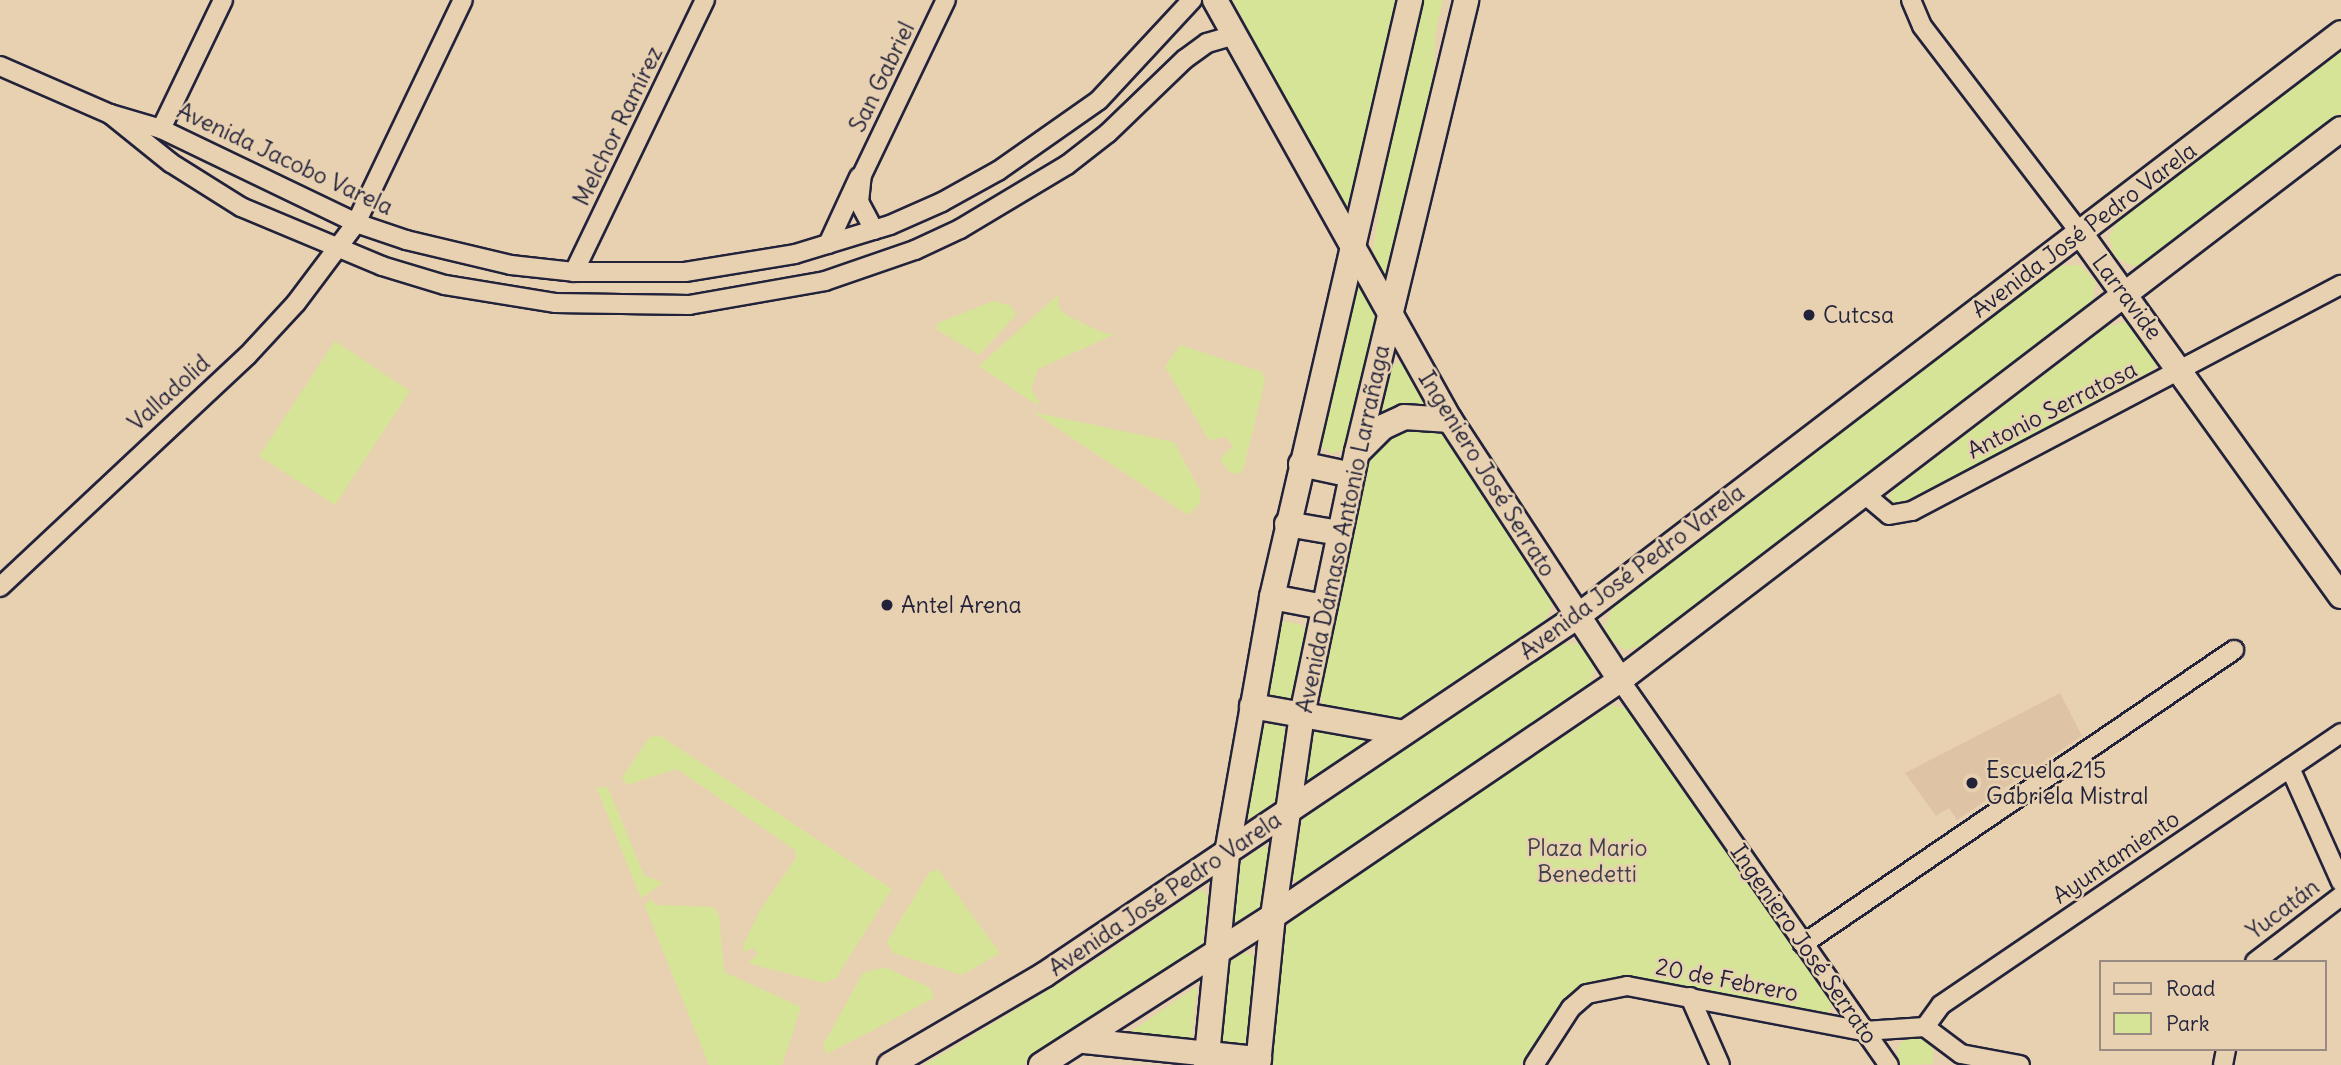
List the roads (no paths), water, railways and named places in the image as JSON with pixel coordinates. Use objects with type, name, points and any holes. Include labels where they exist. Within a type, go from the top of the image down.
[{"type":"street","points":[[161,129],[223,0]]},
{"type":"street","name":"Valladolid","points":[[0,587],[247,356],[296,303],[356,223],[463,0]]},
{"type":"street","name":"Melchor Ramírez","points":[[574,272],[705,0]]},
{"type":"street","name":"San Gabriel","points":[[874,230],[859,202],[862,175],[946,0]]},
{"type":"street","name":"Avenida Jacobo Varela","points":[[0,66],[110,114],[161,129],[356,223],[472,257],[574,272],[685,272],[758,262],[874,230],[904,219],[998,171],[1070,122],[1161,37],[1192,0]]},
{"type":"street","name":"Ingeniero José Serrato","points":[[1215,0],[1350,246],[1450,420],[1620,680],[1889,1065]]},
{"type":"street","points":[[1206,1060],[1227,853],[1272,597],[1350,246],[1410,0]]},
{"type":"street","points":[[1451,0],[1448,14],[1456,40]]},
{"type":"street","name":"Avenida Dámaso Antonio Larrañaga","points":[[1259,1062],[1273,916],[1287,811],[1324,607],[1354,464],[1466,0]]},
{"type":"street","name":"Larravide","points":[[1911,0],[1922,26],[2182,370],[2341,596]]},
{"type":"street","name":"Avenida José Pedro Varela","points":[[890,1065],[1044,975],[1578,616],[2341,33]]},
{"type":"street","name":"Avenida Jacobo Varela","points":[[110,114],[172,163],[241,206],[338,248],[445,285],[504,297],[603,305],[689,304],[825,281],[915,250],[1001,208],[1108,133],[1185,59],[1208,43],[1235,35]]},
{"type":"street","points":[[1041,1065],[1084,1041],[1273,916],[1620,680],[1862,492],[2127,297],[2341,129]]},
{"type":"street","name":"San Gabriel","points":[[828,244],[854,179],[862,175]]},
{"type":"street","points":[[904,219],[915,250]]},
{"type":"street","points":[[685,272],[689,304]]},
{"type":"street","name":"Antonio Serratosa","points":[[1862,492],[1889,515],[1912,511],[2341,285]]},
{"type":"street","points":[[1301,464],[1354,464],[1383,427],[1404,418],[1450,420]]},
{"type":"street","points":[[1287,524],[1339,533]]},
{"type":"street","points":[[1272,597],[1324,607]]},
{"type":"street","points":[[1803,944],[2234,650]]},
{"type":"street","points":[[1252,706],[1403,733]]},
{"type":"street","name":"Ayuntamiento","points":[[1925,1027],[1941,1005],[2341,733]]},
{"type":"street","points":[[2290,768],[2341,882]]},
{"type":"street","name":"Yucatán","points":[[2258,960],[2341,896]]},
{"type":"street","name":"20 de Febrero","points":[[1534,1065],[1571,1008],[1601,988],[1627,986],[1864,1031],[1925,1027]]},
{"type":"street","points":[[1690,997],[1720,1065]]},
{"type":"street","points":[[1925,1027],[1956,1060],[2020,1065]]},
{"type":"street","points":[[1084,1041],[1206,1060],[1259,1062]]},
{"type":"place","name":"Cutcsa","points":[[1809,315]]},
{"type":"place","name":"Antel Arena","points":[[887,605]]},
{"type":"place","name":"Escuela 215 Gabriela Mistral","points":[[1972,783]]},
{"type":"park label","name":"Plaza Mario Benedetti","points":[[1587,861]]}]
